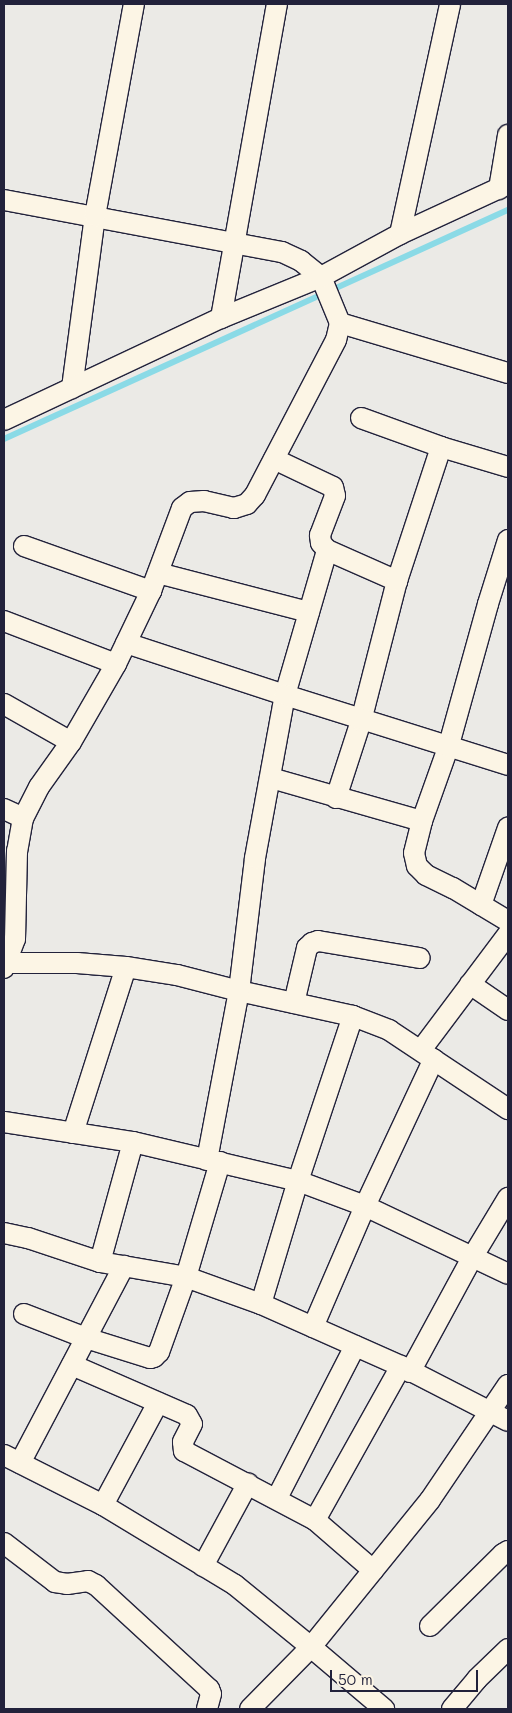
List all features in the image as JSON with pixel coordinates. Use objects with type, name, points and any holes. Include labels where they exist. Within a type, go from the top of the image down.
[{"type":"street","points":[[72,388],[95,216],[134,4]]},
{"type":"street","points":[[221,318],[278,4]]},
{"type":"street","points":[[400,234],[450,4]]},
{"type":"street","points":[[4,420],[221,318],[324,283],[400,234],[503,187],[508,135]]},
{"type":"street","points":[[4,200],[234,241],[282,252],[301,261],[324,283],[339,319],[336,340],[255,495],[247,504],[234,508],[204,501],[190,502],[182,508],[155,582],[116,664],[71,742],[39,788],[23,818],[17,851],[15,939],[6,965],[77,963],[126,967],[177,975],[239,992],[352,1016],[389,1030],[428,1054],[508,1109]]},
{"type":"street","points":[[339,319],[508,373]]},
{"type":"street","points":[[361,418],[441,447],[508,467]]},
{"type":"street","points":[[336,798],[361,720],[397,581],[441,447]]},
{"type":"street","points":[[274,459],[333,487],[335,496],[320,535],[321,543],[327,550],[397,581]]},
{"type":"street","points":[[508,540],[488,604],[449,745],[422,821],[414,853],[417,866],[426,875],[508,921]]},
{"type":"street","points":[[24,546],[155,582],[309,612]]},
{"type":"street","points":[[24,1314],[86,1338],[150,1358],[159,1352],[186,1278],[214,1161],[239,992],[255,858],[285,695],[327,550]]},
{"type":"street","points":[[4,621],[116,664]]},
{"type":"street","points":[[126,643],[361,720],[449,745],[508,765]]},
{"type":"street","points":[[4,704],[71,742]]},
{"type":"street","points":[[271,778],[422,821]]},
{"type":"street","points":[[4,809],[23,818]]},
{"type":"street","points":[[480,905],[508,828]]},
{"type":"street","points":[[313,1327],[428,1054],[470,984],[508,934]]},
{"type":"street","points":[[294,1003],[307,948],[312,943],[318,941],[420,958]]},
{"type":"street","points":[[73,1133],[126,967]]},
{"type":"street","points":[[470,984],[508,1010]]},
{"type":"street","points":[[261,1304],[298,1181],[352,1016]]},
{"type":"street","points":[[4,1122],[133,1142],[298,1181],[365,1206],[474,1256],[508,1274]]},
{"type":"street","points":[[100,1262],[133,1142]]},
{"type":"street","points":[[315,1520],[508,1198]]},
{"type":"street","points":[[4,1233],[28,1238],[100,1262],[186,1278],[261,1304],[405,1369],[500,1416]]},
{"type":"street","points":[[124,1266],[72,1365],[12,1459],[103,1505],[235,1586],[384,1709]]},
{"type":"street","points":[[277,1498],[355,1346]]},
{"type":"street","points":[[72,1365],[189,1418],[192,1424],[183,1442],[184,1451],[277,1498],[315,1520],[373,1570]]},
{"type":"street","points":[[250,1709],[311,1647],[500,1416],[508,1384]]},
{"type":"street","points":[[103,1505],[158,1403]]},
{"type":"street","points":[[203,1566],[248,1483]]},
{"type":"street","points":[[4,1543],[55,1582],[67,1584],[88,1581],[96,1585],[209,1689],[211,1694],[207,1709]]},
{"type":"street","points":[[430,1626],[503,1554],[508,1552]]},
{"type":"street","points":[[452,1709],[477,1679],[508,1649]]},
{"type":"waterway","points":[[4,439],[508,210]]}]
